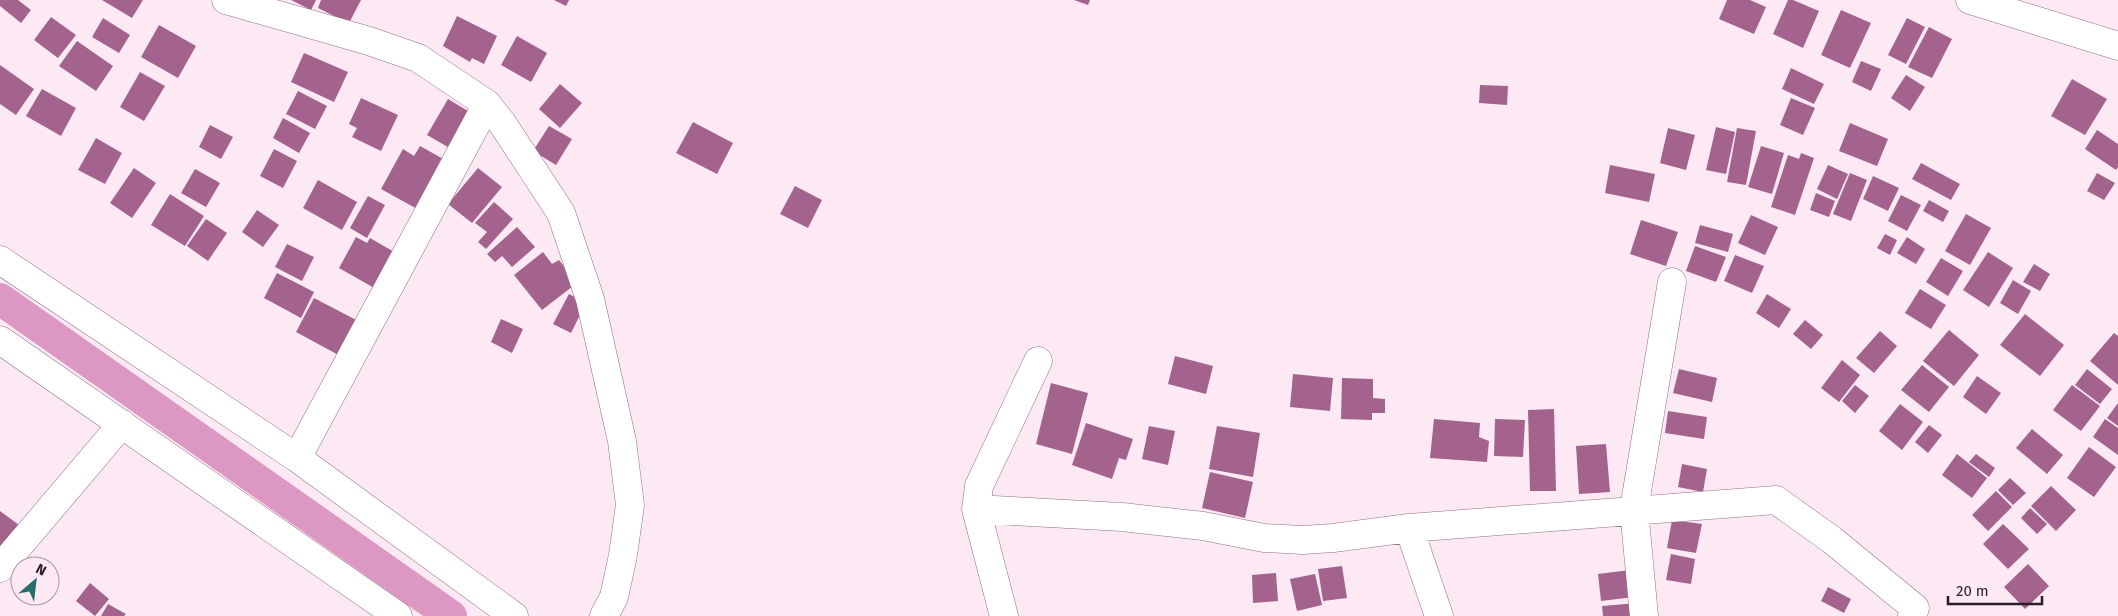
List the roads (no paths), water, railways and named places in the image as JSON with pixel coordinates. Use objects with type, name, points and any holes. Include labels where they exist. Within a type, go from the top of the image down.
[{"type":"street","points":[[226,0],[369,41],[418,58],[487,104],[502,123],[561,212],[590,299],[622,441],[630,505],[620,572],[614,597],[604,616]]},
{"type":"street","points":[[1970,0],[2118,46]]},
{"type":"street","points":[[297,458],[487,104]]},
{"type":"street","points":[[0,260],[297,458],[514,616]]},
{"type":"street","points":[[1644,616],[1643,587],[1634,509],[1672,282]]},
{"type":"street","points":[[0,340],[398,616]]},
{"type":"street","points":[[1004,616],[976,509],[979,486],[1038,360]]},
{"type":"street","points":[[0,568],[122,424]]},
{"type":"street","points":[[976,509],[1122,517],[1202,526],[1264,538],[1303,540],[1409,528],[1470,525],[1634,509],[1725,505],[1776,500],[1832,540],[1915,608],[1912,616]]},
{"type":"street","points":[[1409,528],[1439,616]]},
{"type":"waterway","points":[[0,299],[451,616]]}]
